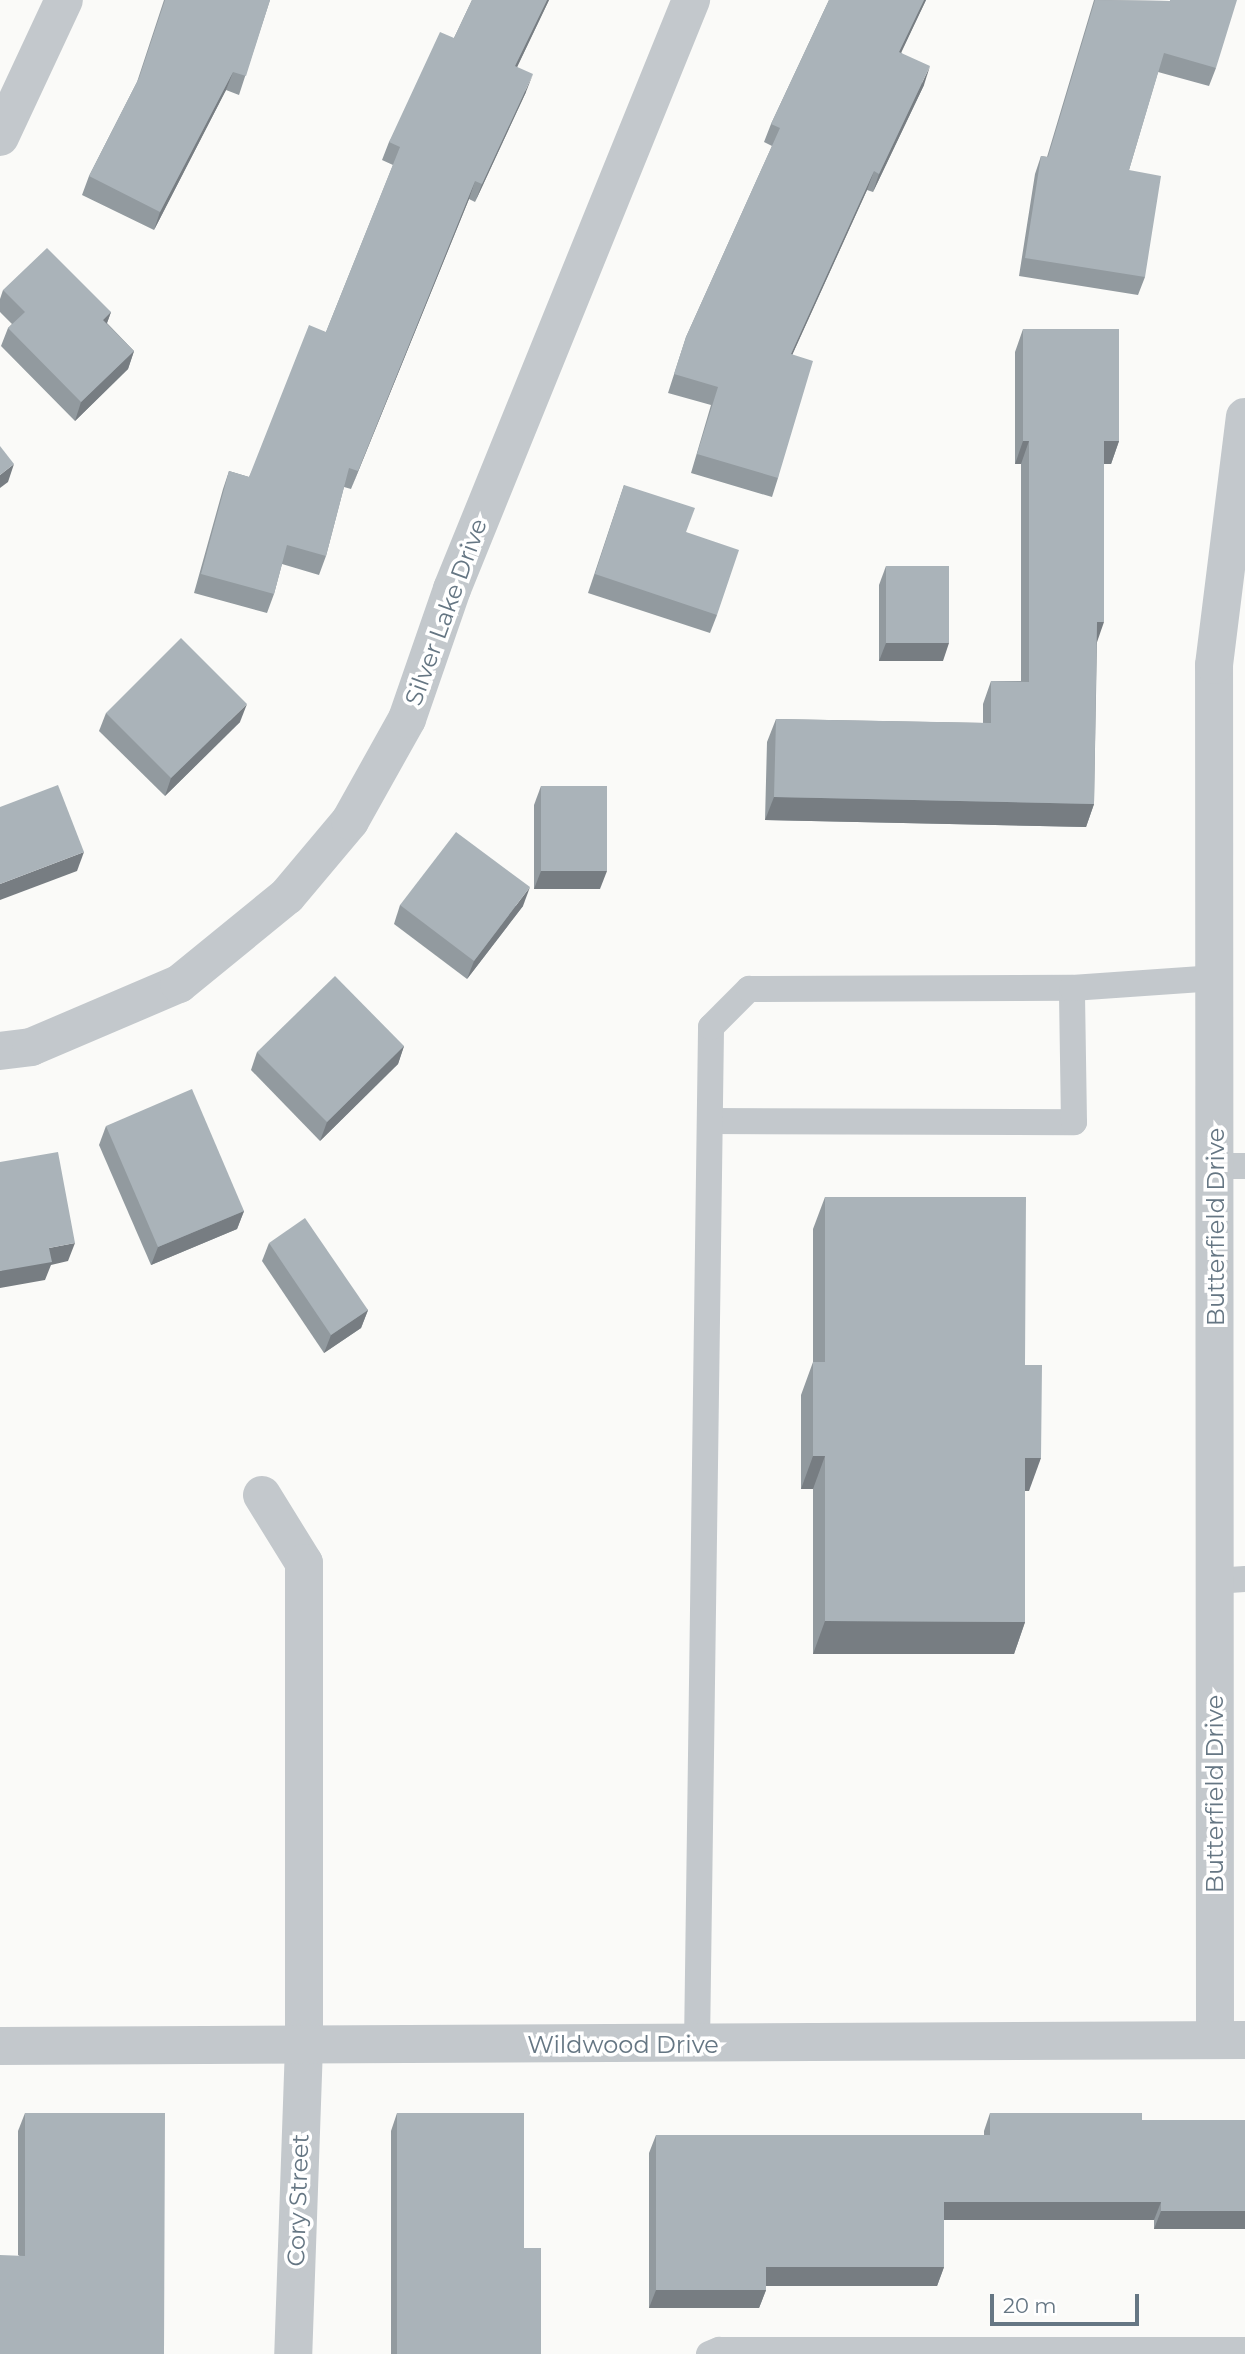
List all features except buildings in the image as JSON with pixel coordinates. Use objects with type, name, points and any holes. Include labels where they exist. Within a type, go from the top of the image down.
[{"type":"street","points":[[0,136],[64,0]]},
{"type":"street","name":"Silver Lake Drive","points":[[0,1051],[31,1047],[179,984],[287,896],[350,821],[407,719],[452,589],[691,0]]},
{"type":"street","name":"Butterfield Drive","points":[[1230,2040],[1231,1166],[1216,978],[1214,665],[1245,417]]},
{"type":"street","name":"Cory Street","points":[[262,1496],[304,1563],[304,2046],[293,2354]]},
{"type":"street","name":"Wildwood Drive","points":[[0,2046],[697,2045],[1230,2040]]},
{"type":"lane","points":[[697,2045],[711,1027],[749,989],[1072,988],[1216,978]]},
{"type":"lane","points":[[710,1121],[1074,1122],[1072,988]]},
{"type":"lane","points":[[709,2354],[719,2350],[1245,2350]]}]
